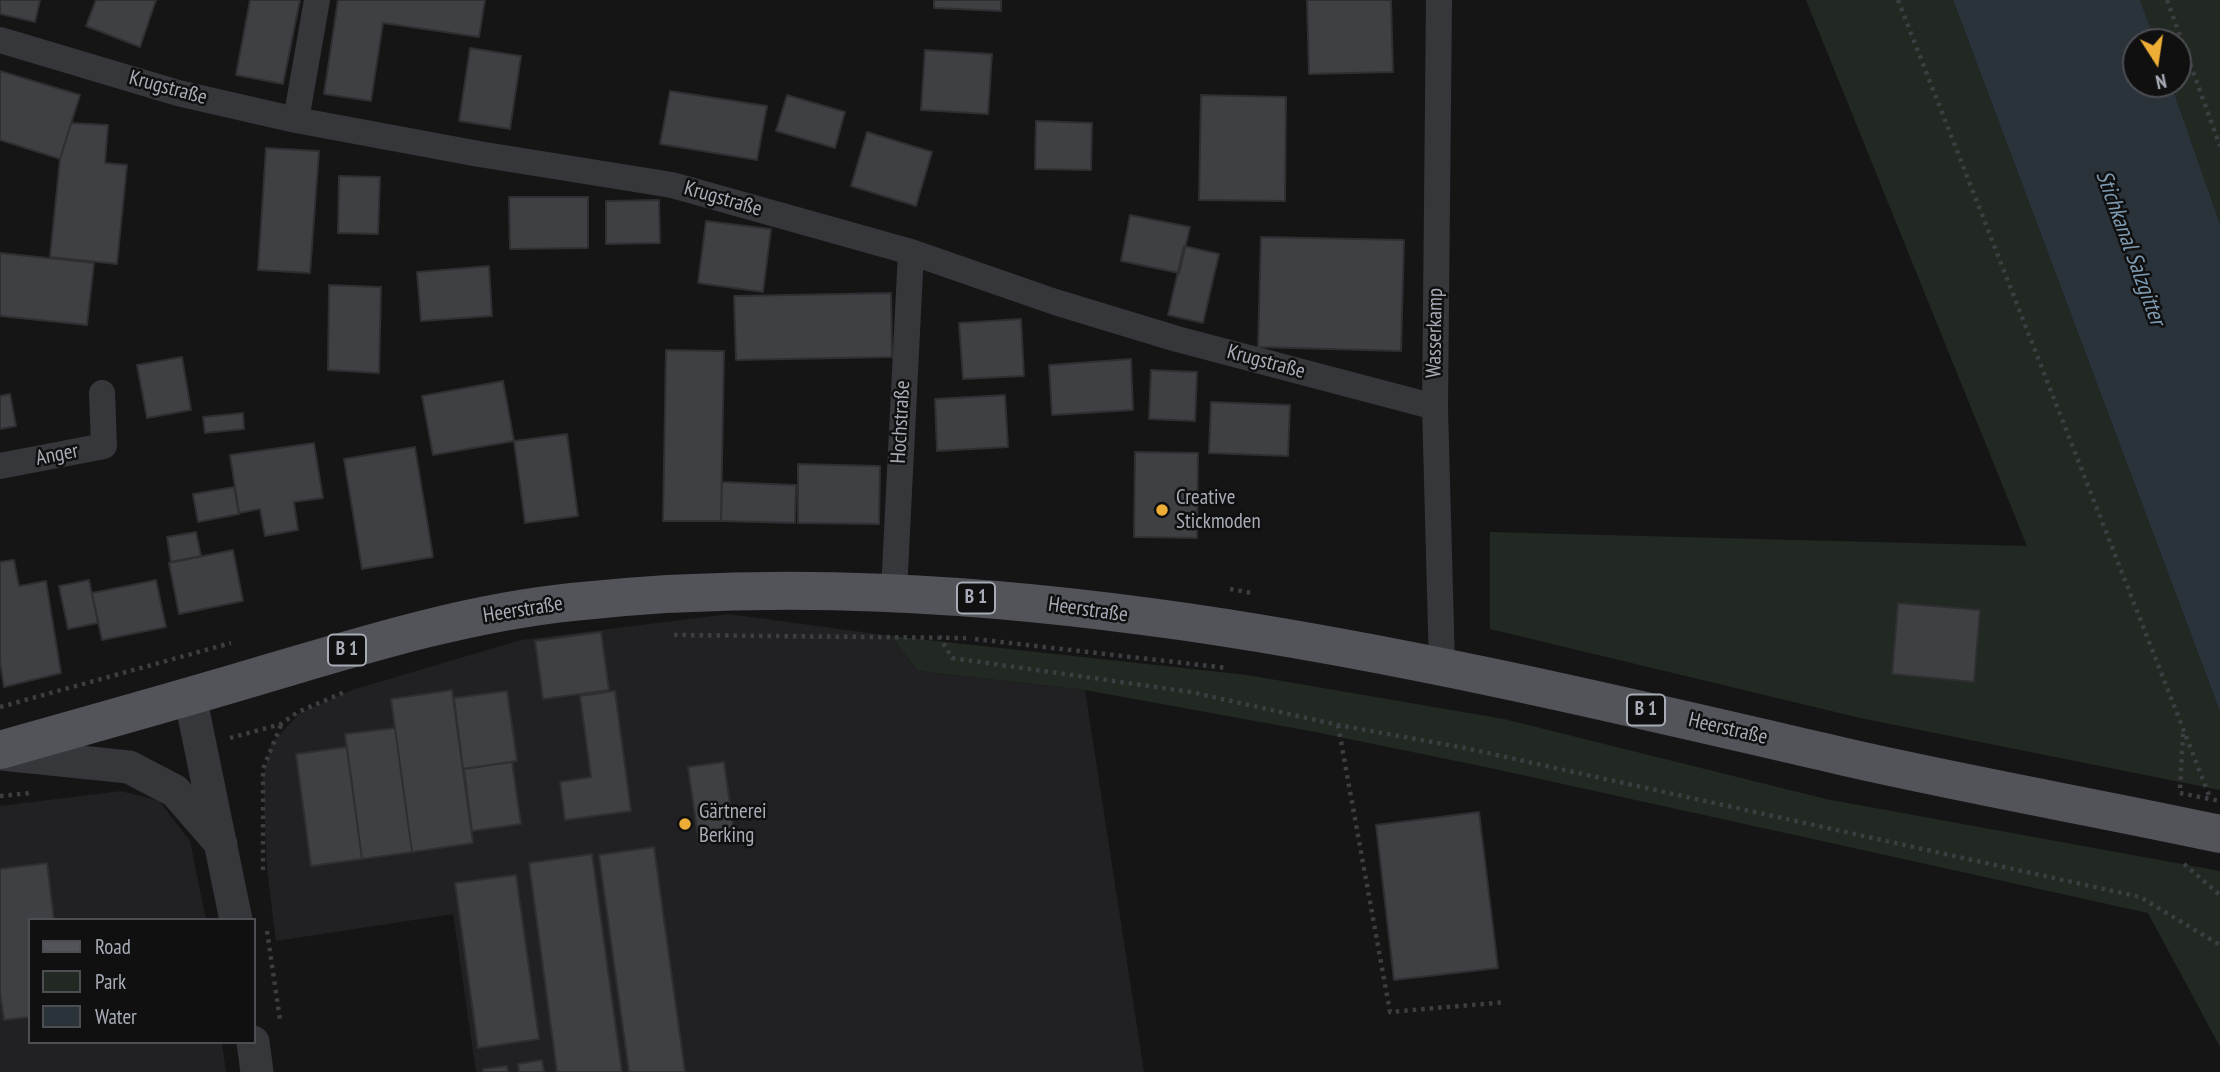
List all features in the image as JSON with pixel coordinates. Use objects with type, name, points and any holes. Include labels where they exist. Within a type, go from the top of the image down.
[{"type":"main road","name":"Heerstraße","points":[[0,752],[361,646],[506,610],[648,595],[731,590],[894,591],[1053,604],[1301,640],[1442,666],[1849,758],[2178,809]]},
{"type":"main road","name":"B 1","points":[[2178,809],[2218,822]]},
{"type":"street","points":[[296,120],[317,0]]},
{"type":"street","name":"Wasserkamp","points":[[1439,0],[1435,407],[1442,666]]},
{"type":"street","name":"Krugstraße","points":[[0,40],[178,93],[296,120],[671,185],[911,252],[1055,302],[1177,339],[1435,407]]},
{"type":"street","name":"Hochstraße","points":[[894,591],[911,252]]},
{"type":"street","name":"Anger","points":[[0,466],[104,446],[102,393]]},
{"type":"street","points":[[190,696],[220,844],[251,918]]},
{"type":"street","points":[[0,752],[129,768],[175,791],[220,844]]},
{"type":"street","points":[[257,1072],[267,1038]]},
{"type":"path","points":[[1898,0],[2218,822]]},
{"type":"path","points":[[2167,0],[2220,146]]},
{"type":"path","points":[[932,628],[941,638],[952,659],[1191,692],[1338,725],[1465,748],[2140,897],[2220,944]]},
{"type":"path","points":[[665,635],[729,633],[968,638],[1230,668]]},
{"type":"path","points":[[200,746],[281,724],[298,712],[359,687]]},
{"type":"path","points":[[263,883],[263,769],[281,724]]},
{"type":"path","points":[[1338,725],[1390,1012],[1506,1002]]},
{"type":"path","points":[[0,796],[37,792]]},
{"type":"path","points":[[2178,809],[2220,802]]},
{"type":"path","points":[[256,956],[267,1038]]},
{"type":"shaded area","name":"Gärtnerei Berking","points":[[729,614],[891,636],[918,671],[1085,690],[1144,1072],[476,1072],[453,914],[276,941],[267,869],[263,779],[271,744],[300,713],[352,690],[521,640]]},
{"type":"shaded area","points":[[121,791],[159,801],[190,841],[206,918],[28,918],[28,1044],[222,1044],[226,1072],[0,1072],[0,806]]},
{"type":"green space","points":[[1806,0],[1953,0],[2220,712],[2220,790],[1860,718],[1490,629],[1490,532],[2027,546]]},
{"type":"green space","points":[[2140,0],[2220,0],[2220,224],[2176,98],[2192,98],[2192,28],[2151,28]]},
{"type":"green space","points":[[891,636],[1247,675],[1504,719],[1826,799],[2220,871],[2220,1047],[2148,913],[1315,732],[1085,690],[918,671]]},
{"type":"water","name":"Stichkanal Salzgitter","points":[[1953,0],[2140,0],[2151,28],[2122,28],[2122,98],[2176,98],[2220,224],[2220,712]]},
{"type":"building","points":[[0,0],[40,0],[35,22],[0,14]]},
{"type":"building","points":[[96,0],[156,0],[140,47],[86,26]]},
{"type":"building","points":[[250,0],[300,0],[283,84],[236,75]]},
{"type":"building","points":[[338,0],[485,0],[479,37],[383,23],[371,101],[324,94]]},
{"type":"building","points":[[934,0],[1001,0],[1001,11],[934,8]]},
{"type":"building","points":[[1307,0],[1391,0],[1393,72],[1309,74]]},
{"type":"building","points":[[470,48],[521,56],[510,129],[459,121]]},
{"type":"building","points":[[925,50],[992,54],[988,114],[921,110]]},
{"type":"building","points":[[0,71],[80,95],[60,159],[0,140]]},
{"type":"building","points":[[670,91],[767,106],[757,160],[660,144]]},
{"type":"building","points":[[787,95],[845,112],[835,148],[776,131]]},
{"type":"building","points":[[1201,95],[1286,97],[1285,201],[1199,200]]},
{"type":"building","points":[[1036,121],[1092,123],[1091,170],[1035,169]]},
{"type":"building","points":[[71,123],[108,125],[105,163],[127,165],[117,264],[50,257],[60,159]]},
{"type":"building","points":[[867,132],[932,152],[916,206],[851,186]]},
{"type":"building","points":[[266,148],[319,151],[310,273],[258,270]]},
{"type":"building","points":[[339,176],[380,177],[378,234],[338,233]]},
{"type":"building","points":[[509,197],[588,197],[588,248],[510,249]]},
{"type":"building","points":[[659,200],[660,243],[606,244],[606,201]]},
{"type":"building","points":[[1130,215],[1190,227],[1179,273],[1121,261]]},
{"type":"building","points":[[706,221],[771,229],[763,292],[698,283]]},
{"type":"building","points":[[1261,237],[1404,240],[1401,351],[1258,347]]},
{"type":"building","points":[[1184,246],[1219,254],[1203,323],[1168,315]]},
{"type":"building","points":[[0,253],[94,263],[87,325],[0,316]]},
{"type":"building","points":[[489,266],[492,316],[421,321],[417,272]]},
{"type":"building","points":[[329,285],[381,287],[379,373],[328,370]]},
{"type":"building","points":[[891,293],[892,357],[736,360],[734,296]]},
{"type":"building","points":[[1021,319],[1024,376],[963,379],[959,323]]},
{"type":"building","points":[[666,350],[724,351],[721,521],[663,521]]},
{"type":"building","points":[[182,357],[191,410],[147,418],[137,365]]},
{"type":"building","points":[[1131,359],[1133,410],[1052,415],[1049,365]]},
{"type":"building","points":[[1151,370],[1197,372],[1195,421],[1149,419]]},
{"type":"building","points":[[503,381],[514,441],[433,455],[422,396]]},
{"type":"building","points":[[10,394],[16,426],[0,429],[0,396]]},
{"type":"building","points":[[1005,395],[1008,447],[937,451],[935,399]]},
{"type":"building","points":[[1211,402],[1290,405],[1288,456],[1209,453]]},
{"type":"building","points":[[243,413],[244,429],[205,433],[203,417]]},
{"type":"building","points":[[567,434],[578,516],[525,523],[514,441]]},
{"type":"building","points":[[314,443],[323,498],[294,502],[298,530],[265,536],[260,509],[239,513],[230,455]]},
{"type":"building","points":[[415,447],[433,557],[362,569],[344,459]]},
{"type":"building","points":[[1135,452],[1198,453],[1197,538],[1134,537]]},
{"type":"building","points":[[798,464],[880,466],[879,524],[798,523]]},
{"type":"building","points":[[722,482],[796,485],[795,523],[721,521]]},
{"type":"building","points":[[234,487],[239,514],[198,522],[193,494]]},
{"type":"building","points":[[196,532],[201,556],[171,562],[167,537]]},
{"type":"building","points":[[233,550],[243,601],[179,614],[169,563]]},
{"type":"building","points":[[14,560],[19,586],[46,581],[61,673],[4,687],[0,662],[0,562]]},
{"type":"building","points":[[89,580],[98,623],[68,629],[59,586]]},
{"type":"building","points":[[156,580],[166,627],[102,640],[92,593]]},
{"type":"building","points":[[1898,603],[1980,610],[1974,682],[1892,674]]},
{"type":"building","points":[[601,632],[609,690],[543,699],[535,641]]},
{"type":"building","points":[[452,690],[473,843],[412,852],[391,699]]},
{"type":"building","points":[[507,691],[517,761],[463,769],[454,698]]},
{"type":"building","points":[[615,691],[631,811],[565,820],[560,782],[591,777],[580,696]]},
{"type":"building","points":[[395,728],[412,852],[362,859],[345,734]]},
{"type":"building","points":[[347,747],[362,859],[311,866],[296,754]]},
{"type":"building","points":[[512,762],[521,824],[472,831],[464,769]]},
{"type":"building","points":[[724,762],[735,840],[699,844],[688,767]]},
{"type":"building","points":[[1479,812],[1498,968],[1394,980],[1376,825]]},
{"type":"building","points":[[654,847],[685,1072],[629,1072],[599,855]]},
{"type":"building","points":[[592,854],[622,1072],[557,1072],[529,863]]},
{"type":"building","points":[[47,863],[54,918],[28,918],[28,1017],[4,1020],[0,993],[0,869]]},
{"type":"building","points":[[516,875],[539,1039],[478,1048],[455,883]]},
{"type":"building","points":[[542,1060],[544,1072],[519,1072],[518,1064]]},
{"type":"building","points":[[507,1066],[508,1072],[483,1072],[483,1069]]},
{"type":"place","name":"Creative Stickmoden","points":[[1162,510]]},
{"type":"place","name":"Gärtnerei Berking","points":[[685,824]]}]
